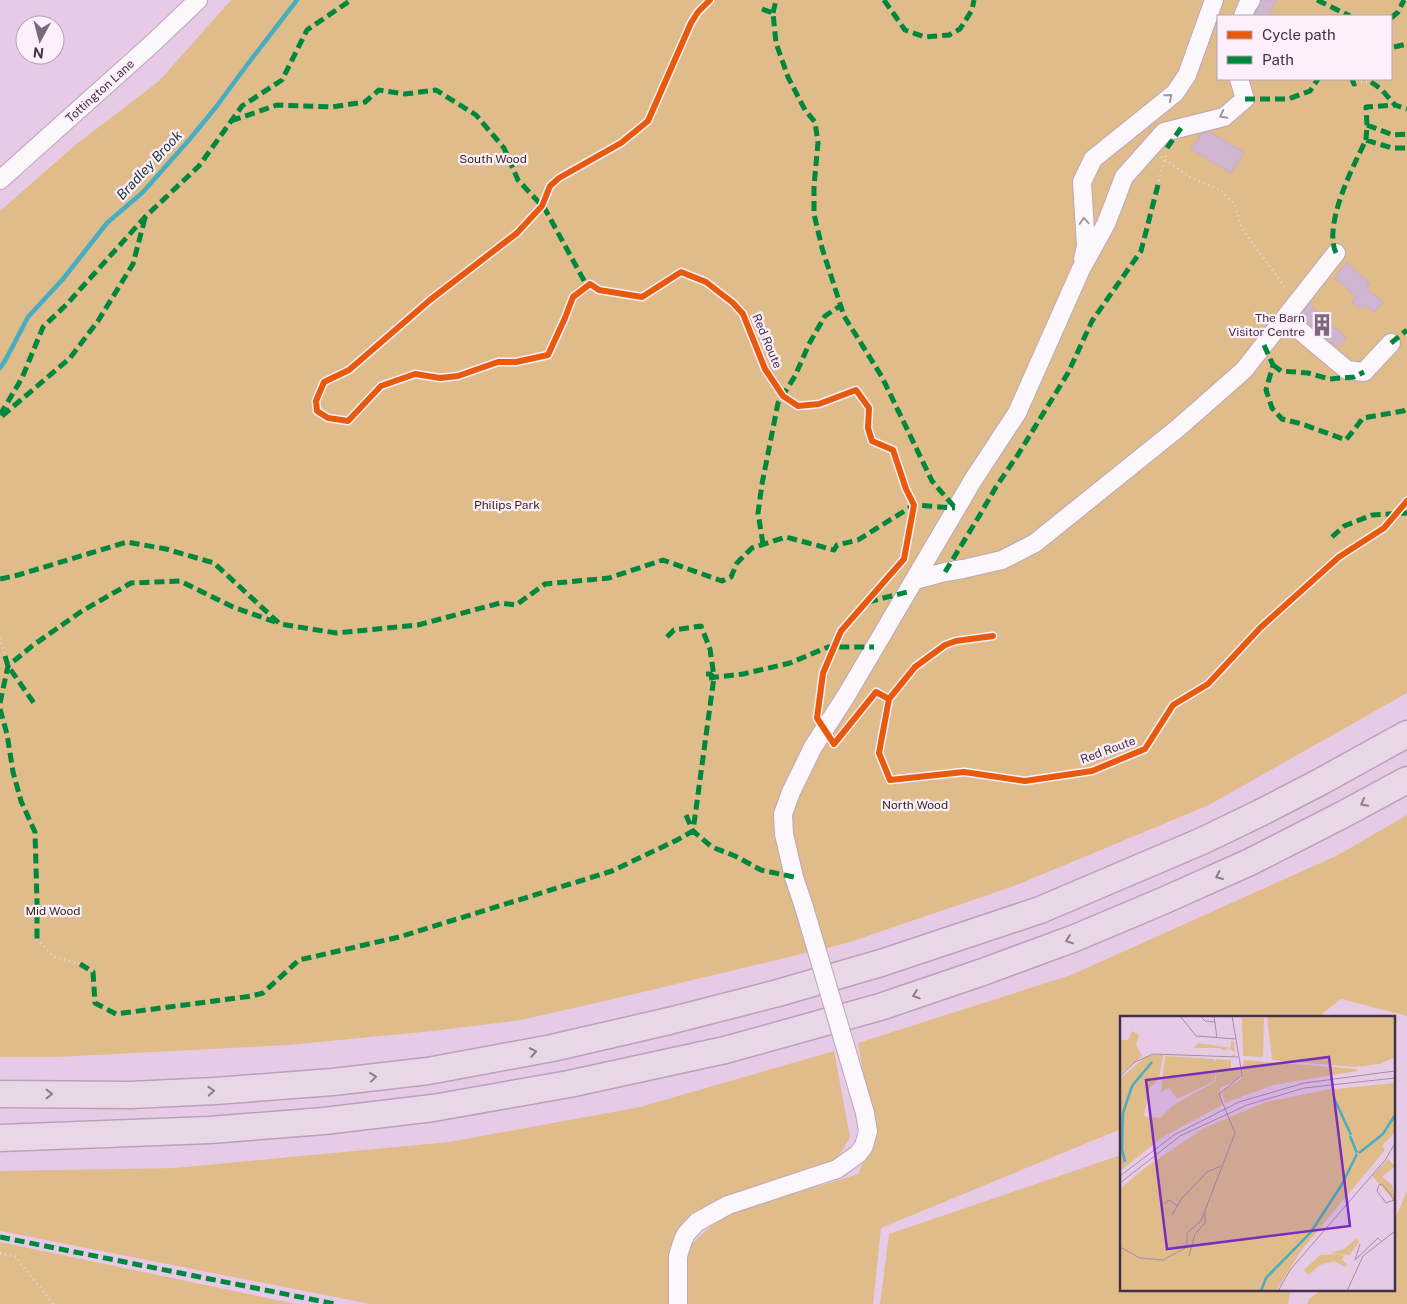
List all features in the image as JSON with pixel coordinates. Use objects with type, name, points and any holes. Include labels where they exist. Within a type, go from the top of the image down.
[{"type":"highway","points":[[0,1094],[130,1094],[215,1091],[333,1082],[428,1070],[552,1048],[678,1019],[778,993],[881,963],[1040,910],[1202,841],[1320,782],[1407,734]]},
{"type":"highway","points":[[0,1138],[210,1130],[324,1121],[415,1110],[569,1084],[726,1050],[880,1007],[1075,938],[1250,862],[1407,780]]},
{"type":"street","name":"Tottington Lane","points":[[0,180],[153,43],[198,0]]},
{"type":"street","points":[[1081,269],[1086,246],[1082,182],[1092,159],[1175,93],[1187,75],[1214,0]]},
{"type":"street","points":[[678,1304],[678,1256],[680,1247],[686,1234],[697,1222],[728,1206],[837,1169],[858,1154],[864,1146],[868,1131],[865,1113],[794,877],[784,834],[783,814],[791,792],[813,747],[846,696],[974,480],[1017,413],[1081,269],[1106,224],[1124,177],[1159,147],[1164,132],[1224,117],[1245,98],[1239,80]]},
{"type":"street","points":[[915,580],[1002,560],[1035,542],[1178,428],[1244,370],[1336,253]]},
{"type":"street","points":[[1285,318],[1347,370],[1364,372],[1390,343]]},
{"type":"path","points":[[1356,83],[1371,82]]},
{"type":"path","points":[[1159,147],[1164,160],[1190,178],[1220,190],[1234,203],[1242,228],[1288,292]]},
{"type":"path","points":[[1159,147],[1164,160],[1159,181]]},
{"type":"path","points":[[0,638],[5,656]]},
{"type":"path","points":[[37,939],[54,958],[80,964]]},
{"type":"path","points":[[0,1253],[16,1258],[53,1304]]},
{"type":"green space","name":"Philips Park","points":[[231,0],[1407,0],[1407,693],[1209,805],[1014,886],[847,943],[521,1020],[433,1031],[288,1045],[57,1057],[0,1057],[0,211],[74,146],[159,81]]},
{"type":"green space","points":[[1407,815],[1407,1016],[1341,999],[1320,1016],[1120,1016],[1120,1129],[881,1228],[873,1304],[686,1304],[687,1258],[690,1246],[712,1225],[734,1212],[858,1174],[874,1137],[858,1043],[1071,975],[1338,855]]},
{"type":"green space","points":[[834,1051],[850,1137],[837,1159],[719,1199],[691,1221],[670,1247],[670,1304],[370,1304],[0,1231],[0,1171],[175,1168],[449,1142],[640,1107]]},
{"type":"green space","points":[[1120,1155],[1120,1292],[1291,1292],[1288,1304],[880,1304],[889,1234]]},
{"type":"green space","points":[[1407,1191],[1407,1304],[1307,1304],[1309,1299],[1318,1292],[1394,1292],[1394,1222]]},
{"type":"green space","points":[[0,1242],[296,1304],[0,1304]]},
{"type":"building","points":[[1262,0],[1277,0],[1269,15],[1254,15]]},
{"type":"building","points":[[1209,132],[1244,152],[1231,173],[1191,149],[1201,134]]},
{"type":"building","points":[[1347,263],[1370,283],[1366,288],[1383,302],[1374,312],[1365,305],[1361,309],[1352,302],[1356,297],[1334,277]]},
{"type":"building","name":"The Barn Visitor Centre","points":[[1309,304],[1346,338],[1337,347],[1300,315]]},
{"type":"waterway","name":"Bradley Brook","points":[[0,368],[28,317],[63,279],[107,223],[143,192],[189,140],[297,0]]},
{"type":"marked path","points":[[0,415],[22,378],[43,327],[67,304],[146,216],[199,166],[242,106],[282,80],[307,30],[351,0]]},
{"type":"marked path","points":[[773,13],[776,0]]},
{"type":"marked path","points":[[884,0],[905,30],[925,37],[949,35],[960,29],[972,10],[974,0]]},
{"type":"marked path","points":[[1317,0],[1348,15]]},
{"type":"marked path","points":[[1392,17],[1398,12],[1404,0]]},
{"type":"marked path","points":[[762,9],[773,13],[776,43],[788,77],[805,110],[815,122],[818,143],[814,186],[814,214],[822,248],[844,316],[882,377],[932,481],[957,510]]},
{"type":"marked path","points":[[1394,47],[1407,44]]},
{"type":"marked path","points":[[1245,99],[1288,99],[1310,91],[1317,80]]},
{"type":"marked path","points":[[1352,80],[1354,84],[1356,83]]},
{"type":"marked path","points":[[1371,82],[1381,89],[1395,105],[1407,109]]},
{"type":"marked path","points":[[231,121],[277,105],[332,107],[365,102],[379,90],[405,94],[436,90],[476,115],[504,148],[518,180],[545,209],[587,286]]},
{"type":"marked path","points":[[1367,125],[1366,107],[1395,105]]},
{"type":"marked path","points":[[1366,140],[1367,125],[1393,135],[1407,134]]},
{"type":"marked path","points":[[1167,148],[1181,128]]},
{"type":"marked path","points":[[1336,253],[1333,241],[1336,212],[1347,180],[1366,140],[1392,148],[1407,148]]},
{"type":"marked path","points":[[945,572],[1068,373],[1092,321],[1141,251],[1159,181]]},
{"type":"marked path","points":[[2,416],[70,358],[98,321],[133,264],[145,218]]},
{"type":"marked path","points":[[763,544],[758,513],[778,403],[795,376],[809,344],[825,316],[840,306]]},
{"type":"marked path","points":[[1391,343],[1407,330]]},
{"type":"marked path","points":[[1264,345],[1273,365],[1266,390],[1272,408],[1282,419],[1346,440],[1363,418],[1407,409]]},
{"type":"marked path","points":[[1273,365],[1281,371],[1308,373],[1329,379],[1354,377],[1364,372]]},
{"type":"marked path","points":[[0,579],[127,542],[166,549],[214,563],[280,624],[336,633],[418,625],[500,603],[516,605],[545,584],[609,578],[663,560],[722,581],[731,577],[737,563],[752,548],[786,537],[834,550],[837,545],[858,540],[914,505],[955,508]]},
{"type":"marked path","points":[[1332,537],[1344,526],[1372,515],[1407,513]]},
{"type":"marked path","points":[[0,703],[8,666],[32,646],[82,611],[131,583],[180,581],[233,607],[275,622]]},
{"type":"marked path","points":[[868,602],[907,592]]},
{"type":"marked path","points":[[667,637],[674,630],[701,626],[710,649],[714,677]]},
{"type":"marked path","points":[[709,678],[743,674],[790,663],[828,647],[874,647]]},
{"type":"marked path","points":[[5,656],[8,666],[36,706]]},
{"type":"marked path","points":[[80,964],[93,972],[95,1003],[116,1014],[252,996],[263,993],[299,960],[399,937],[612,871],[693,831],[714,677],[706,674]]},
{"type":"marked path","points":[[0,709],[21,801],[35,832],[37,939]]},
{"type":"marked path","points":[[686,815],[693,831],[712,847],[735,856],[761,870],[794,877]]},
{"type":"marked path","points":[[0,1237],[335,1304]]},
{"type":"cycle path","name":"Red Route","points":[[710,0],[698,12],[691,23],[648,121],[621,143],[559,178],[550,186],[542,206],[517,233],[430,300],[349,370],[324,382],[316,401],[317,411],[328,418],[348,421],[381,386],[415,374],[440,378],[458,376],[498,362],[516,362],[548,355],[573,297],[590,284],[599,290],[642,297],[681,272],[706,282],[733,303],[743,314],[765,369],[783,396],[798,406],[819,404],[856,390],[869,408],[868,428],[872,441],[893,450],[906,489],[914,505],[904,559],[841,631],[823,673],[817,718],[834,744],[876,692],[889,699]]},
{"type":"cycle path","name":"Red Route","points":[[993,636],[956,641],[945,645],[915,667],[889,699],[879,753],[890,780],[964,772],[1025,781],[1092,771],[1145,749],[1173,705],[1208,684],[1260,628],[1339,557],[1384,528],[1407,501]]},
{"type":"place","name":"The Barn Visitor Centre","points":[[1322,325]]},
{"type":"park label","name":"South Wood","points":[[493,159]]},
{"type":"park label","name":"North Wood","points":[[915,805]]},
{"type":"park label","name":"Mid Wood","points":[[53,911]]}]
